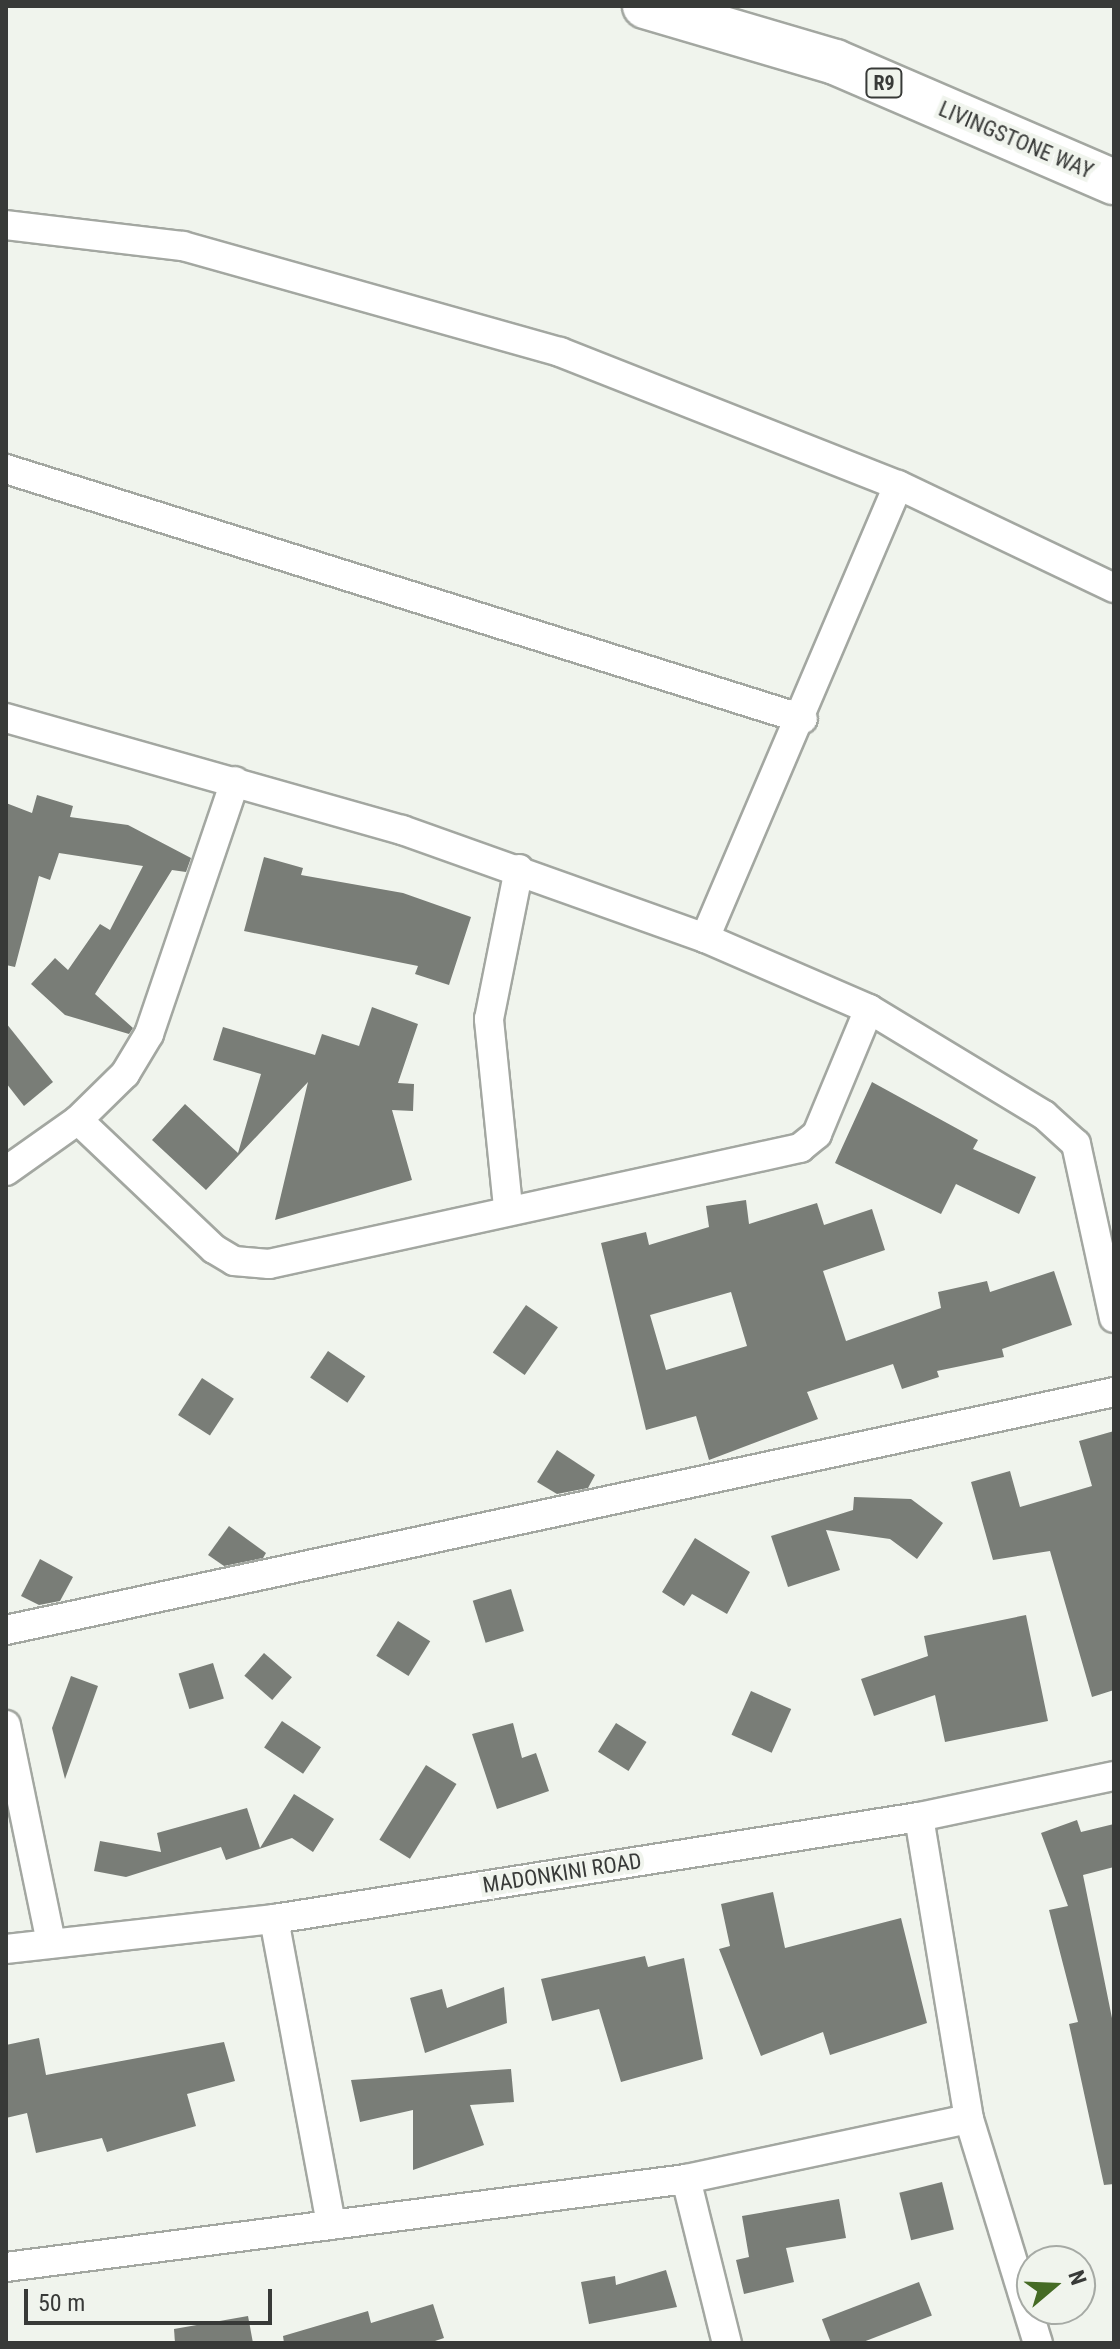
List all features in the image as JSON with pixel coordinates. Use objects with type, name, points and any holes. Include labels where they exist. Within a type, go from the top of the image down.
[{"type":"highway","name":"LIVINGSTONE WAY","points":[[645,6],[835,62],[1114,182]]},
{"type":"street","points":[[6,225],[183,246],[560,352],[898,485],[1114,588]]},
{"type":"street","points":[[6,469],[803,719]]},
{"type":"street","points":[[705,938],[803,719],[898,485]]},
{"type":"street","points":[[6,718],[235,781],[519,869],[705,938],[869,1009],[1044,1115],[1076,1144],[1114,1318]]},
{"type":"street","points":[[6,1171],[78,1120],[125,1074],[149,1034],[235,781]]},
{"type":"street","points":[[508,1207],[489,1019],[519,869]]},
{"type":"street","points":[[78,1120],[234,1261],[283,1261],[508,1207],[811,1143],[869,1009]]},
{"type":"street","points":[[6,1630],[1114,1392]]},
{"type":"street","points":[[6,1725],[51,1943]]},
{"type":"street","name":"MADONKINI ROAD","points":[[6,1949],[274,1919],[919,1817],[1114,1776]]},
{"type":"street","points":[[919,1817],[969,2119],[1038,2343]]},
{"type":"street","points":[[274,1919],[331,2225]]},
{"type":"street","points":[[6,2267],[686,2179],[969,2119]]},
{"type":"street","points":[[686,2179],[727,2343]]},
{"type":"building","points":[[37,795],[73,806],[70,817],[128,825],[191,858],[186,872],[172,870],[95,994],[133,1028],[129,1034],[65,1015],[31,984],[55,958],[68,970],[100,924],[110,930],[143,866],[59,853],[50,880],[39,876],[15,967],[6,965],[6,803],[32,813]]},
{"type":"building","points":[[264,857],[303,868],[301,875],[403,893],[471,917],[449,985],[415,974],[418,966],[244,931]]},
{"type":"building","points":[[372,1007],[418,1024],[398,1083],[414,1084],[413,1111],[392,1110],[412,1180],[275,1220],[308,1082],[206,1190],[152,1140],[185,1104],[238,1153],[261,1074],[213,1060],[223,1027],[315,1055],[322,1034],[359,1046]]},
{"type":"building","points":[[6,1023],[53,1082],[24,1106],[6,1083]]},
{"type":"building","points":[[872,1082],[978,1140],[973,1149],[1036,1177],[1019,1214],[956,1184],[941,1214],[835,1163]]},
{"type":"building","points":[[746,1200],[749,1224],[817,1203],[824,1225],[872,1209],[885,1250],[823,1271],[846,1341],[941,1308],[938,1292],[987,1281],[990,1292],[1054,1271],[1072,1325],[1002,1349],[1004,1357],[937,1371],[939,1377],[902,1389],[893,1364],[807,1392],[818,1419],[709,1460],[696,1416],[646,1430],[601,1243],[646,1232],[649,1245],[709,1227],[706,1206]],"holes":[[[731,1292],[747,1346],[666,1370],[650,1315]]]},
{"type":"building","points":[[526,1305],[558,1327],[525,1375],[493,1353]]},
{"type":"building","points":[[328,1351],[365,1376],[347,1403],[310,1378]]},
{"type":"building","points":[[202,1378],[234,1399],[210,1436],[178,1415]]},
{"type":"building","points":[[1114,1431],[1114,1690],[1092,1697],[1050,1551],[993,1560],[971,1482],[1010,1471],[1020,1507],[1092,1486],[1079,1441]]},
{"type":"building","points":[[557,1450],[595,1475],[588,1488],[557,1494],[537,1482]]},
{"type":"building","points":[[854,1497],[911,1499],[943,1523],[917,1559],[890,1539],[826,1530],[840,1570],[788,1587],[771,1536],[853,1510]]},
{"type":"building","points":[[229,1526],[266,1553],[263,1558],[224,1566],[208,1555]]},
{"type":"building","points":[[695,1538],[750,1572],[727,1614],[692,1594],[684,1606],[662,1592]]},
{"type":"building","points":[[40,1559],[73,1577],[60,1601],[39,1605],[21,1596]]},
{"type":"building","points":[[511,1589],[524,1631],[486,1643],[473,1601]]},
{"type":"building","points":[[1026,1615],[1048,1721],[945,1742],[935,1695],[874,1716],[861,1679],[928,1656],[924,1636]]},
{"type":"building","points":[[398,1621],[430,1641],[408,1676],[376,1656]]},
{"type":"building","points":[[264,1653],[292,1677],[272,1700],[244,1676]]},
{"type":"building","points":[[213,1663],[224,1698],[189,1709],[179,1674]]},
{"type":"building","points":[[71,1676],[98,1686],[65,1779],[52,1728]]},
{"type":"building","points":[[751,1691],[791,1709],[772,1753],[731,1735]]},
{"type":"building","points":[[282,1721],[321,1747],[303,1774],[264,1748]]},
{"type":"building","points":[[513,1723],[522,1758],[536,1753],[549,1791],[497,1809],[472,1734]]},
{"type":"building","points":[[616,1723],[647,1742],[629,1771],[598,1752]]},
{"type":"building","points":[[426,1765],[457,1784],[410,1859],[379,1840]]},
{"type":"building","points":[[294,1794],[334,1819],[313,1852],[292,1838],[226,1860],[221,1847],[126,1877],[94,1871],[100,1841],[161,1852],[157,1833],[247,1808],[260,1848]]},
{"type":"building","points":[[1077,1820],[1081,1832],[1114,1824],[1114,1867],[1083,1875],[1114,2028],[1114,2184],[1104,2185],[1069,2024],[1078,2022],[1049,1910],[1068,1906],[1041,1833]]},
{"type":"building","points":[[773,1892],[785,1948],[901,1918],[927,2023],[830,2055],[823,2032],[761,2056],[719,1949],[730,1946],[721,1904]]},
{"type":"building","points":[[645,1956],[648,1967],[684,1958],[703,2059],[621,2082],[599,2009],[552,2021],[541,1979]]},
{"type":"building","points":[[504,1987],[507,2023],[425,2053],[410,1998],[442,1989],[447,2008]]},
{"type":"building","points":[[39,2038],[46,2075],[224,2042],[235,2081],[187,2094],[196,2126],[107,2152],[102,2138],[36,2153],[27,2113],[6,2118],[6,2045]]},
{"type":"building","points":[[511,2069],[514,2102],[470,2105],[484,2145],[413,2170],[413,2110],[360,2122],[351,2080]]},
{"type":"building","points":[[942,2182],[954,2230],[911,2240],[899,2193]]},
{"type":"building","points":[[839,2199],[846,2238],[786,2248],[794,2282],[744,2294],[736,2260],[749,2257],[742,2216]]},
{"type":"building","points":[[666,2270],[677,2307],[589,2324],[581,2282],[615,2276],[616,2285]]},
{"type":"building","points":[[919,2282],[932,2316],[861,2343],[831,2343],[822,2319]]},
{"type":"building","points":[[433,2304],[444,2338],[429,2343],[284,2343],[283,2336],[368,2311],[371,2323]]},
{"type":"building","points":[[248,2316],[253,2343],[175,2343],[174,2329]]}]
